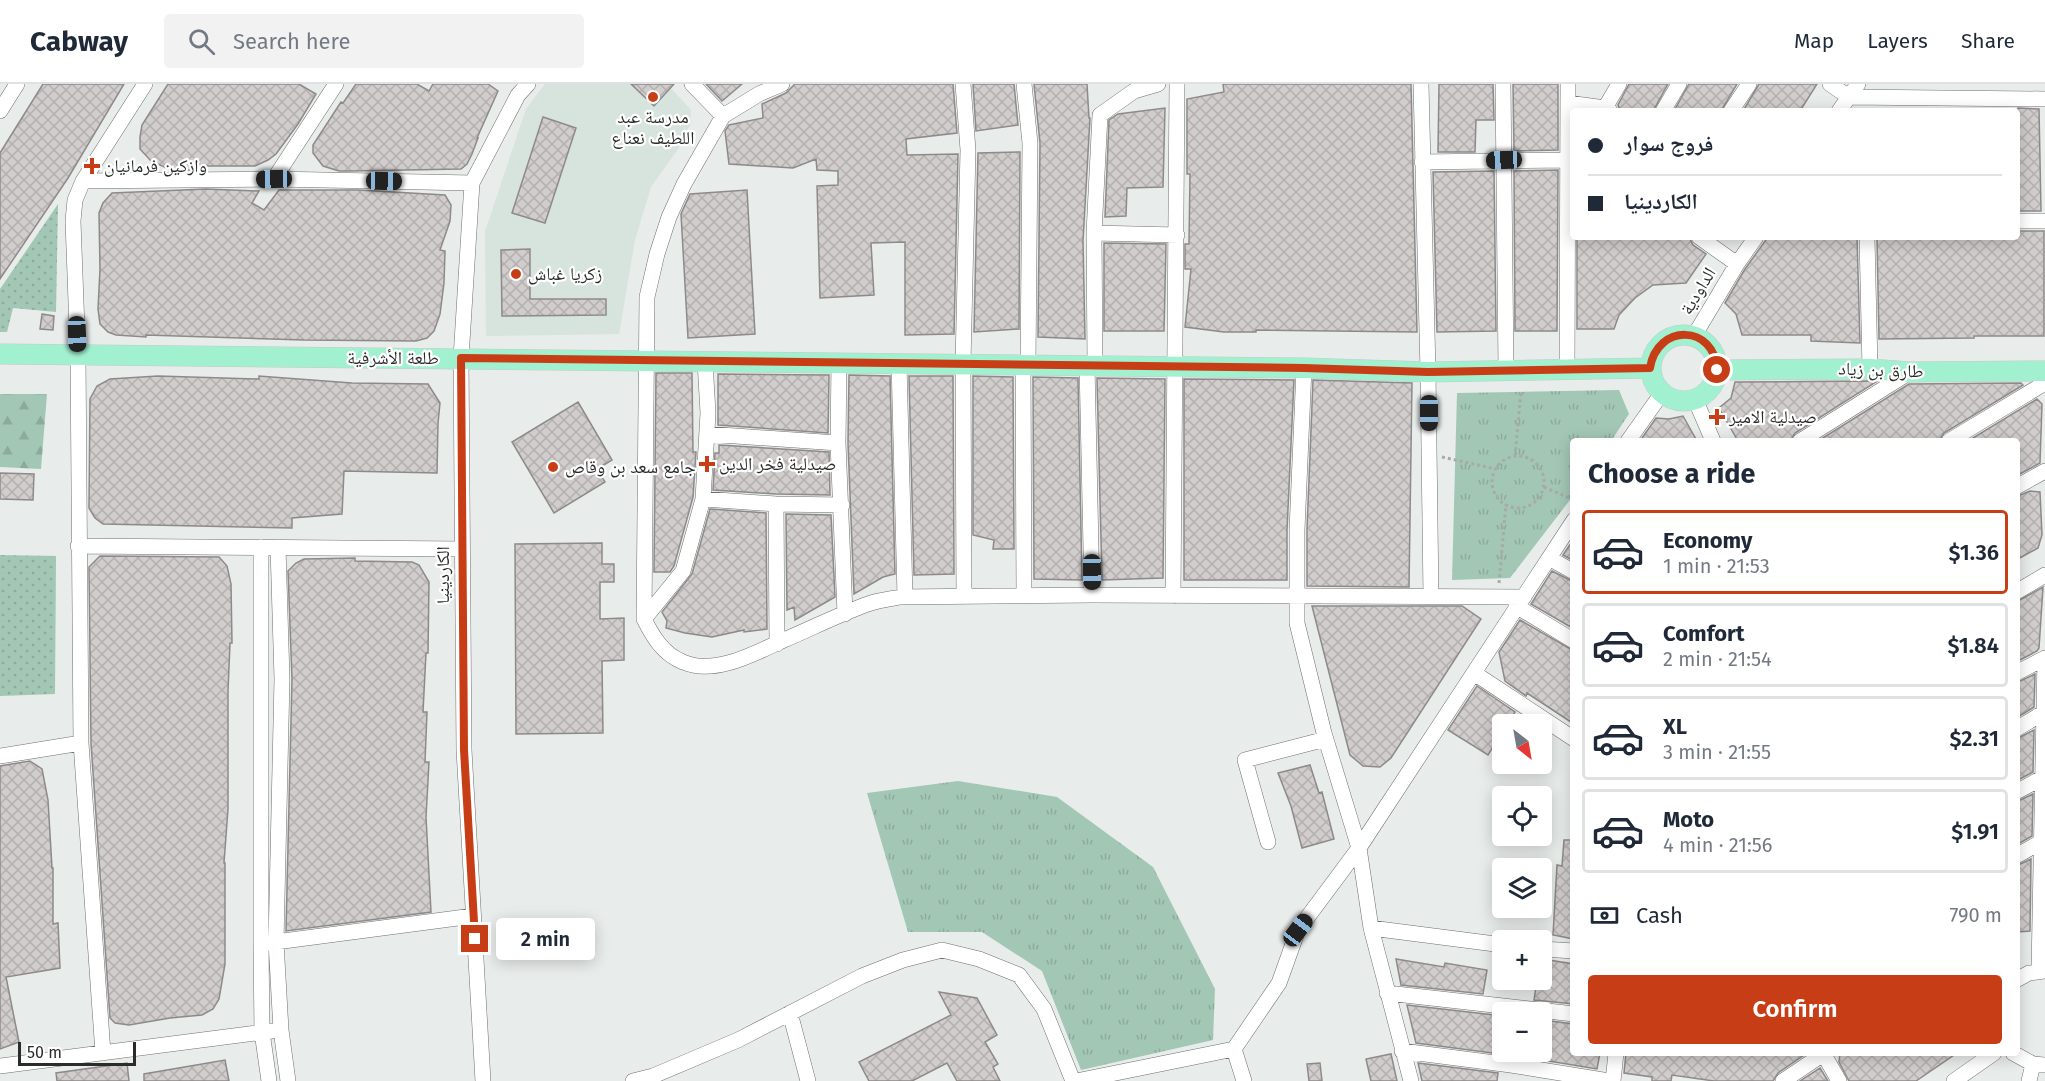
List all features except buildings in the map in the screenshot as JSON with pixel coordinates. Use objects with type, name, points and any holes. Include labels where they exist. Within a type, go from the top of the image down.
[{"type":"main road","points":[[1684,334],[1694,336],[1709,345],[1717,361],[1715,379],[1710,388],[1695,399],[1677,400],[1662,393],[1656,386],[1650,368],[1652,358],[1657,348],[1673,336],[1684,334]]},
{"type":"main road","name":"طلعة الأشرفية","points":[[0,354],[1025,364],[1428,372],[1650,368]]},
{"type":"main road","name":"طارق بن زياد","points":[[1717,370],[2045,371]]},
{"type":"street","points":[[0,111],[17,84]]},
{"type":"street","points":[[103,1053],[81,743],[78,356],[73,221],[75,200],[83,181],[145,84]]},
{"type":"street","points":[[274,179],[336,84]]},
{"type":"street","name":"الكاردينيا","points":[[483,1081],[464,750],[461,358],[472,183],[518,95],[528,84]]},
{"type":"street","points":[[692,84],[723,116]]},
{"type":"street","points":[[782,84],[759,94],[723,116],[684,184],[669,217],[647,297],[644,619],[653,638],[668,654],[684,663],[705,666],[729,662],[756,654],[871,603],[905,597],[1092,595],[1499,597],[1520,601],[1570,638]]},
{"type":"street","points":[[963,84],[968,150],[963,364],[964,596]]},
{"type":"street","points":[[1024,84],[1030,142],[1025,364],[1024,596]]},
{"type":"street","points":[[1092,595],[1091,365],[1100,115],[1134,91],[1158,84]]},
{"type":"street","points":[[1173,596],[1177,84]]},
{"type":"street","points":[[1421,84],[1431,597]]},
{"type":"street","points":[[1503,84],[1506,370]]},
{"type":"street","points":[[1568,84],[1570,142]]},
{"type":"street","points":[[1609,108],[1619,84]]},
{"type":"street","points":[[1665,108],[1679,84]]},
{"type":"street","points":[[1733,108],[1749,84]]},
{"type":"street","points":[[1830,84],[1853,90],[2045,99]]},
{"type":"street","points":[[1841,108],[1853,90]]},
{"type":"street","points":[[1568,103],[1597,108]]},
{"type":"street","points":[[1422,162],[1570,161]]},
{"type":"street","points":[[83,181],[274,179],[472,183]]},
{"type":"street","points":[[1567,371],[1570,214]]},
{"type":"street","points":[[2020,221],[2045,221]]},
{"type":"street","points":[[1094,233],[1177,235]]},
{"type":"street","points":[[1703,240],[1737,264]]},
{"type":"street","name":"الداودية","points":[[1694,336],[1754,240]]},
{"type":"street","points":[[1867,240],[1870,369]]},
{"type":"street","points":[[644,619],[682,571],[703,499],[707,434],[705,361]]},
{"type":"street","points":[[839,362],[838,443],[846,614]]},
{"type":"street","points":[[899,363],[905,597]]},
{"type":"street","points":[[1304,368],[1297,530],[1298,623],[1326,739],[1359,848],[1371,928],[1411,1081]]},
{"type":"street","points":[[1805,438],[1910,372]]},
{"type":"street","points":[[1954,438],[2045,383]]},
{"type":"street","points":[[1630,438],[1662,393]]},
{"type":"street","points":[[1695,399],[1712,438]]},
{"type":"street","points":[[707,434],[838,443]]},
{"type":"street","points":[[2020,485],[2045,471]]},
{"type":"street","points":[[703,499],[776,504],[842,505]]},
{"type":"street","points":[[776,504],[777,644]]},
{"type":"street","points":[[633,1081],[653,1076],[738,1040],[862,976],[903,960],[942,950],[979,959],[1019,975],[1044,1009],[1075,1081],[1234,1049],[1279,983],[1298,930],[1359,848],[1570,526]]},
{"type":"street","points":[[78,546],[462,549]]},
{"type":"street","points":[[261,547],[268,943],[288,1081]]},
{"type":"street","points":[[269,1081],[262,1032],[282,679],[278,547]]},
{"type":"street","points":[[1549,558],[1570,570]]},
{"type":"street","points":[[2020,590],[2045,575]]},
{"type":"street","points":[[2020,671],[2045,658],[2042,970],[2020,976]]},
{"type":"street","points":[[1474,673],[1570,736]]},
{"type":"street","points":[[2020,727],[2044,714]]},
{"type":"street","points":[[1268,842],[1245,760],[1326,739]]},
{"type":"street","points":[[0,756],[81,743]]},
{"type":"street","points":[[2020,790],[2043,779]]},
{"type":"street","points":[[2020,854],[2043,843]]},
{"type":"street","points":[[268,943],[473,916]]},
{"type":"street","points":[[1371,928],[1492,944]]},
{"type":"street","points":[[1552,950],[1570,951]]},
{"type":"street","points":[[1387,993],[1570,1014]]},
{"type":"street","points":[[790,1013],[808,1081]]},
{"type":"street","points":[[4,1081],[0,1067],[281,1030]]},
{"type":"street","points":[[1234,1049],[1244,1081]]},
{"type":"street","points":[[1402,1051],[1611,1081],[1615,1056]]},
{"type":"street","points":[[1784,1081],[1819,1056]]},
{"type":"street","points":[[1825,1056],[1839,1081]]},
{"type":"street","points":[[1954,1081],[1990,1056]]},
{"type":"street","points":[[2020,1056],[2039,1064],[2029,1081]]},
{"type":"path","points":[[1515,456],[1521,392]]},
{"type":"path","points":[[1429,454],[1496,468]]},
{"type":"path","points":[[1515,456],[1531,459],[1537,464],[1542,471],[1544,487],[1541,494],[1529,505],[1513,507],[1506,504],[1495,492],[1492,484],[1496,468],[1508,458],[1515,456]]},
{"type":"path","points":[[1544,487],[1570,498]]},
{"type":"path","points":[[1499,597],[1498,579],[1506,504]]},
{"type":"shaded area","points":[[545,84],[667,84],[691,110],[690,125],[678,149],[651,187],[635,240],[619,334],[486,336],[485,232],[526,109]]},
{"type":"green space","points":[[58,204],[56,312],[13,308],[7,332],[0,332],[0,289]]},
{"type":"green space","points":[[1619,390],[1629,414],[1613,438],[1570,438],[1570,500],[1510,578],[1452,580],[1457,393]]},
{"type":"green space","points":[[0,394],[47,394],[41,469],[0,467]]},
{"type":"green space","points":[[0,555],[56,556],[55,694],[0,696]]},
{"type":"green space","points":[[958,781],[1057,797],[1153,867],[1215,989],[1213,1040],[1081,1070],[1042,971],[982,932],[908,932],[867,793]]},
{"type":"place","name":"مدرسة عبد اللطيف نعناع","points":[[653,97]]},
{"type":"place","name":"وازكين فرمانيان","points":[[92,166]]},
{"type":"place","name":"زكريا غباش","points":[[516,274]]},
{"type":"place","name":"صيدلية الامير","points":[[1717,417]]},
{"type":"place","name":"صيدلية فخر الدين","points":[[707,464]]},
{"type":"place","name":"جامع سعد بن وقاص","points":[[553,467]]},
{"type":"route","points":[[475,939],[464,750],[461,358],[1304,368],[1428,372],[1567,371],[1650,368],[1657,348],[1664,341],[1684,334],[1694,336],[1709,345],[1717,361],[1717,370]]}]
